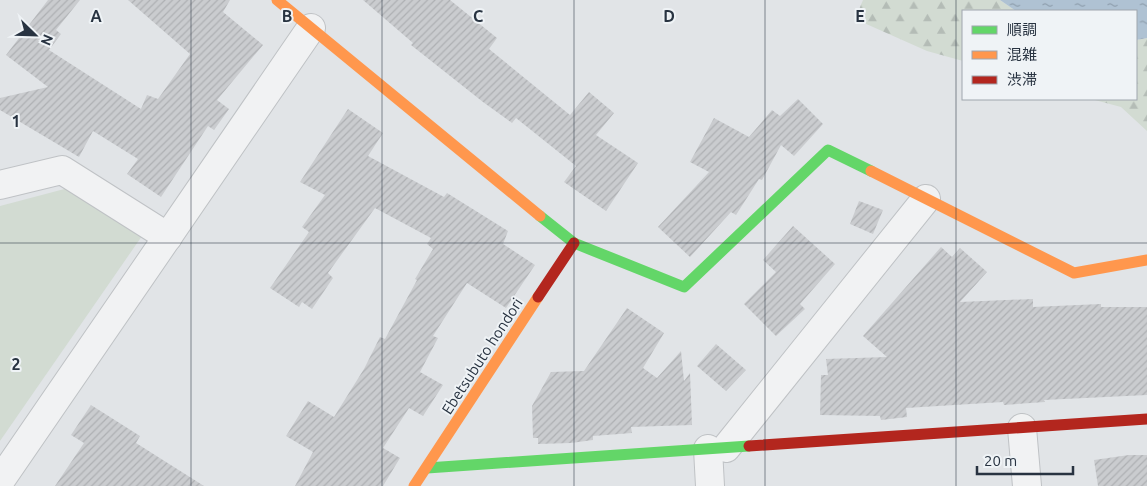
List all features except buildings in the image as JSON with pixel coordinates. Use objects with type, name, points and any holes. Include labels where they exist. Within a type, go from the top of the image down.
[{"type":"street","points":[[277,0],[574,243],[684,287],[828,150],[1074,273],[1147,260]]},
{"type":"street","points":[[0,481],[311,28]]},
{"type":"street","points":[[0,184],[62,170],[168,236]]},
{"type":"street","points":[[710,486],[717,448],[926,199]]},
{"type":"street","name":"Ebetsubuto hondori","points":[[414,486],[574,243]]},
{"type":"street","points":[[426,468],[1147,419]]},
{"type":"street","points":[[1022,428],[1027,486]]},
{"type":"green space","points":[[863,0],[1000,0],[1015,10],[962,10],[962,61],[927,51],[855,19]]},
{"type":"green space","points":[[1147,38],[1147,131],[1121,107],[1095,100],[1137,100],[1137,40]]},
{"type":"green space","points":[[72,187],[142,236],[0,441],[0,206]]},
{"type":"water","points":[[1000,0],[1147,0],[1147,38],[1137,40],[1137,10],[1015,10]]},
{"type":"traffic: fast","points":[[540,216],[574,243],[684,287],[828,150],[871,171]]},
{"type":"traffic: fast","points":[[427,468],[749,446]]},
{"type":"traffic: slow","points":[[277,0],[540,216]]},
{"type":"traffic: slow","points":[[871,171],[1074,273],[1147,260]]},
{"type":"traffic: slow","points":[[414,486],[538,297]]},
{"type":"traffic: jam","points":[[538,297],[574,243]]},
{"type":"traffic: jam","points":[[749,446],[1147,419]]}]
